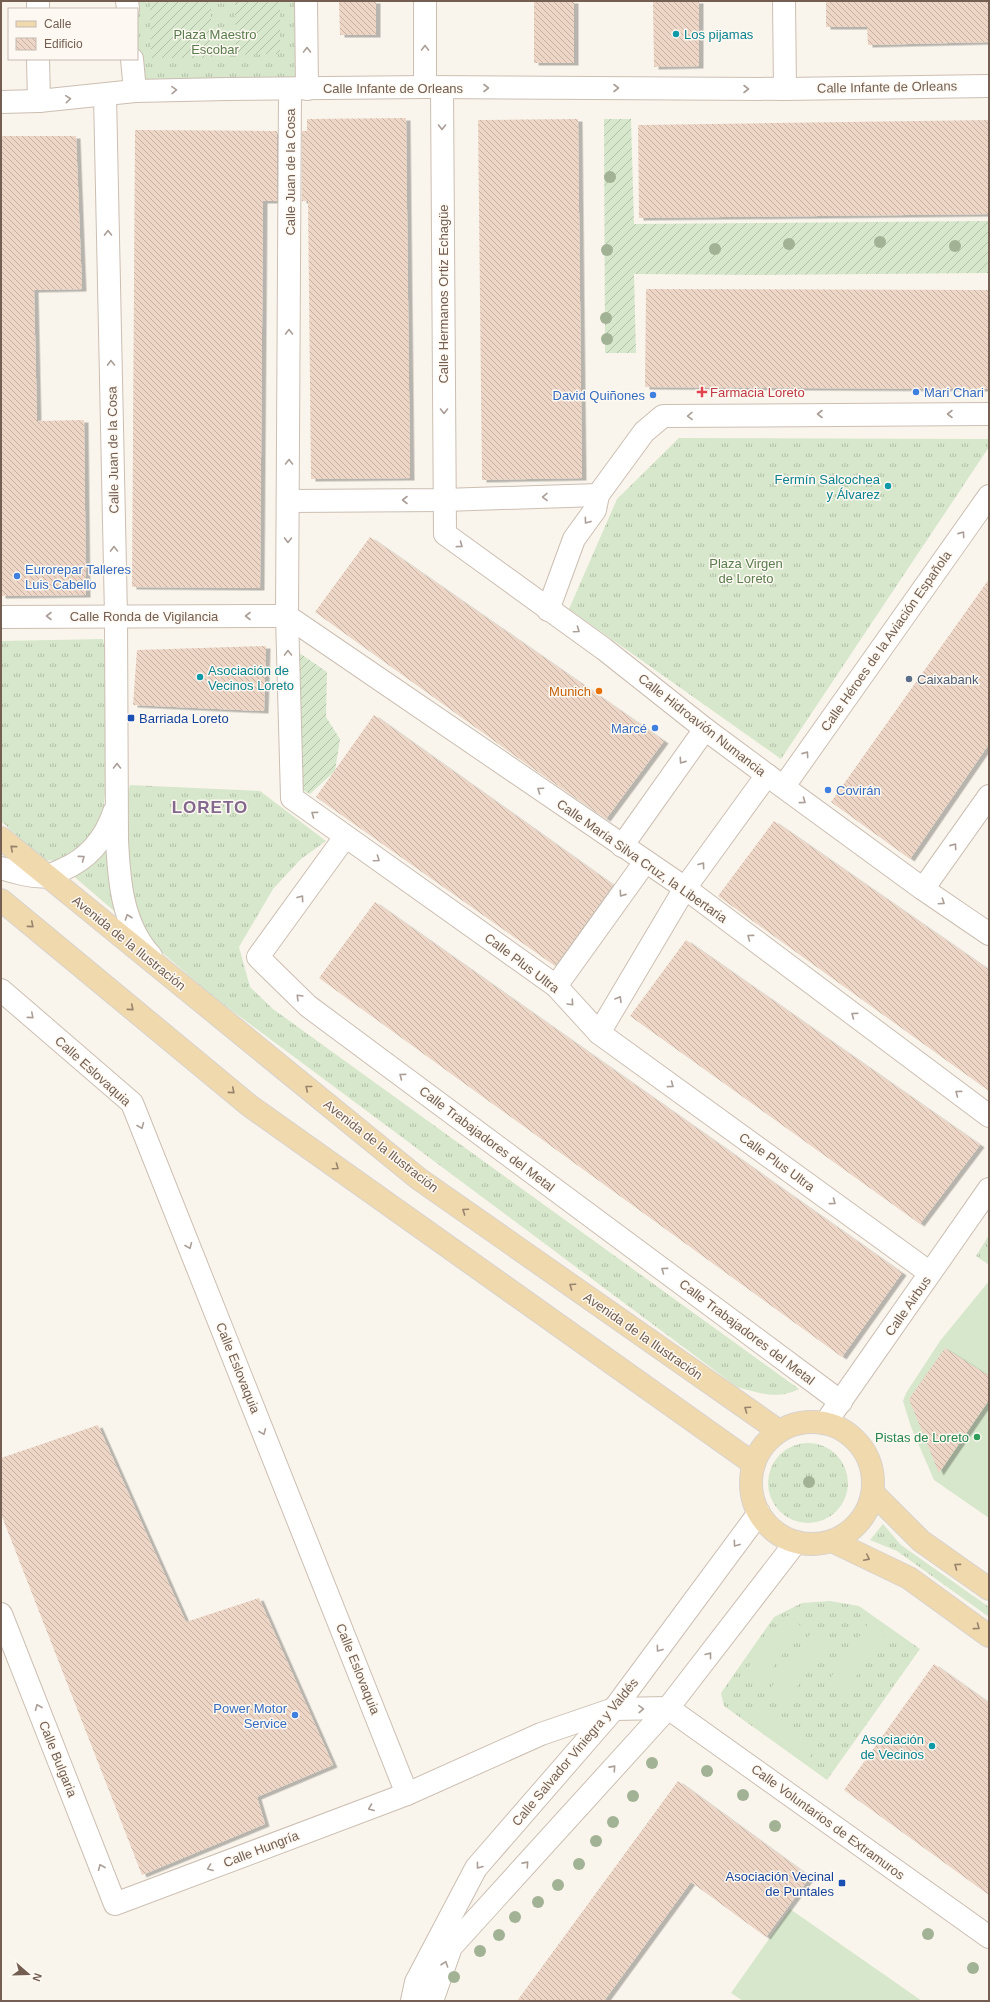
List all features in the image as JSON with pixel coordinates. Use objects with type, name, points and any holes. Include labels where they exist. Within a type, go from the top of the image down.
[{"type":"main road","name":"Avenida de la Ilustración","points":[[1,838],[419,1179],[779,1431]]},
{"type":"main road","points":[[1,900],[250,1106],[754,1464]]},
{"type":"main road","points":[[810,1421],[826,1422],[841,1428],[854,1437],[864,1449],[870,1462],[874,1478],[873,1493],[868,1509],[859,1522],[847,1533],[832,1541],[814,1544],[796,1542],[781,1536],[768,1526],[758,1513],[753,1497],[751,1481],[754,1464],[763,1446],[779,1431],[794,1424],[810,1421]]},
{"type":"main road","points":[[873,1493],[921,1540],[989,1589]]},
{"type":"main road","points":[[832,1541],[909,1578],[989,1636]]},
{"type":"street","points":[[298,89],[306,1]]},
{"type":"street","name":"Calle Hermanos Ortiz Echagüe","points":[[425,1],[433,88],[444,500]]},
{"type":"street","points":[[784,1],[785,89]]},
{"type":"street","points":[[38,60],[39,101]]},
{"type":"street","points":[[132,60],[135,91]]},
{"type":"street","name":"Calle Infante de Orleans","points":[[1,102],[39,101],[135,91],[433,88],[785,89],[989,86]]},
{"type":"street","name":"Calle Juan de la Cosa","points":[[287,616],[298,89]]},
{"type":"street","name":"Calle Juan de la Cosa","points":[[105,95],[116,616],[118,873],[126,914],[137,939],[165,972]]},
{"type":"street","points":[[548,610],[574,539],[595,510],[598,495],[644,432],[663,416],[989,414]]},
{"type":"street","points":[[289,501],[444,500],[598,495]]},
{"type":"street","name":"Calle Héroes de la Aviación Española","points":[[599,1033],[685,888],[775,781],[989,496]]},
{"type":"street","name":"Calle Hidroavión Numancia","points":[[444,500],[445,534],[548,610],[604,649],[705,729],[775,781],[923,889],[989,934]]},
{"type":"street","name":"Calle Ronda de Vigilancia","points":[[1,617],[287,616]]},
{"type":"street","name":"Calle Plus Ultra","points":[[287,616],[292,798],[556,986],[599,1033],[930,1273]]},
{"type":"street","name":"Calle María Silva Cruz, la Libertaria","points":[[287,616],[644,862],[685,888],[989,1116]]},
{"type":"street","points":[[622,846],[705,729]]},
{"type":"street","points":[[923,889],[989,796]]},
{"type":"street","name":"Calle Juan de la Cosa","points":[[1,868],[28,875],[47,876],[82,860],[99,843],[109,826],[117,805]]},
{"type":"street","name":"Calle Trabajadores del Metal","points":[[345,837],[258,957],[308,1006],[841,1402]]},
{"type":"street","points":[[556,986],[644,862]]},
{"type":"street","name":"Calle Eslovaquia","points":[[1,990],[132,1103],[407,1794]]},
{"type":"street","name":"Calle Airbus","points":[[826,1422],[989,1189]]},
{"type":"street","name":"Calle Salvador Viniegra y Valdés","points":[[412,2001],[416,1982],[476,1868],[614,1709],[758,1513]]},
{"type":"street","points":[[432,2001],[451,1947],[668,1708],[796,1542]]},
{"type":"street","name":"Calle Bulgaria","points":[[1,1614],[115,1904]]},
{"type":"street","name":"Calle Hungría","points":[[115,1904],[407,1794],[541,1734],[614,1709],[668,1708]]},
{"type":"street","name":"Calle Voluntarios de Extramuros","points":[[668,1708],[989,1937]]},
{"type":"green space","name":"Plaza Maestro Escobar","points":[[132,1],[297,1],[298,81],[132,82],[138,60],[138,8],[136,8]]},
{"type":"green space","points":[[150,1],[211,1],[211,58],[151,58]]},
{"type":"green space","points":[[235,1],[280,1],[280,54],[236,55]]},
{"type":"green space","points":[[604,119],[631,119],[634,224],[989,221],[988,273],[753,275],[634,274],[636,353],[605,353]]},
{"type":"green space","name":"Plaza Virgen de Loreto","points":[[679,438],[989,439],[989,447],[781,759],[569,609],[617,499]]},
{"type":"green space","points":[[103,639],[110,680],[109,754],[102,823],[83,845],[60,861],[43,860],[1,821],[1,641]]},
{"type":"green space","points":[[288,645],[327,672],[326,717],[340,739],[335,771],[310,794],[286,781]]},
{"type":"green space","points":[[130,785],[260,791],[326,841],[301,859],[273,889],[239,947],[250,987],[273,1009],[799,1389],[776,1395],[737,1387],[215,998],[70,873],[122,813]]},
{"type":"green space","points":[[989,1235],[989,1265],[976,1256]]},
{"type":"green space","points":[[989,1281],[989,1518],[934,1480],[911,1427],[903,1401],[906,1393],[940,1341]]},
{"type":"green space","points":[[808,1443],[823,1446],[836,1455],[845,1468],[848,1483],[845,1498],[836,1511],[823,1520],[808,1523],[793,1520],[780,1511],[771,1498],[768,1483],[771,1468],[780,1455],[793,1446]]},
{"type":"green space","points":[[883,1524],[901,1545],[989,1607],[989,1617],[897,1551],[870,1540]]},
{"type":"green space","points":[[830,1601],[859,1606],[920,1649],[827,1780],[724,1706],[721,1693],[774,1617],[802,1603]]},
{"type":"green space","points":[[786,1615],[802,1627],[759,1687],[742,1676]]},
{"type":"green space","points":[[870,1621],[886,1633],[845,1692],[829,1680]]},
{"type":"green space","points":[[811,1633],[827,1644],[784,1705],[767,1693]]},
{"type":"green space","points":[[760,1704],[818,1745],[806,1762],[748,1721]]},
{"type":"green space","points":[[790,1909],[922,2001],[743,2001],[731,1993]]},
{"type":"building","points":[[339,1],[376,1],[376,35],[340,35]]},
{"type":"building","points":[[534,1],[574,1],[574,63],[534,63]]},
{"type":"building","name":"Los pijamas","points":[[653,1],[699,1],[699,66],[654,67]]},
{"type":"building","points":[[826,1],[989,1],[989,42],[868,45],[867,27],[826,27]]},
{"type":"building","points":[[406,118],[410,478],[311,479],[308,201],[302,201],[302,131],[307,131],[307,119]]},
{"type":"building","points":[[578,119],[582,478],[482,480],[478,120]]},
{"type":"building","points":[[989,120],[989,214],[639,218],[638,125]]},
{"type":"building","points":[[135,130],[277,131],[277,201],[263,201],[260,588],[132,587]]},
{"type":"building","points":[[1,136],[76,136],[82,289],[34,290],[37,421],[84,420],[86,595],[1,596]]},
{"type":"building","points":[[646,289],[989,290],[989,389],[645,387]]},
{"type":"building","points":[[370,537],[664,741],[606,819],[518,758],[315,612]]},
{"type":"building","points":[[989,579],[989,744],[910,859],[831,802]]},
{"type":"building","name":"Asociación de Vecinos Loreto","points":[[266,646],[264,711],[133,705],[137,650]]},
{"type":"building","points":[[374,715],[613,885],[555,966],[316,797]]},
{"type":"building","points":[[774,821],[989,970],[989,1091],[718,896]]},
{"type":"building","points":[[375,902],[902,1273],[842,1357],[319,978]]},
{"type":"building","points":[[686,940],[980,1145],[920,1224],[630,1016]]},
{"type":"building","points":[[945,1348],[989,1376],[989,1400],[939,1473],[909,1399]]},
{"type":"building","points":[[98,1425],[186,1622],[259,1598],[333,1765],[257,1797],[265,1824],[142,1875],[1,1514],[1,1458]]},
{"type":"building","name":"Asociación de Vecinos","points":[[934,1664],[989,1703],[989,1895],[844,1790]]},
{"type":"building","points":[[678,1781],[810,1877],[766,1937],[691,1882],[604,2001],[517,2001]]},
{"type":"place","name":"Los pijamas","points":[[676,34]]},
{"type":"place","name":"Farmacia Loreto","points":[[702,392]]},
{"type":"place","name":"Mari Chari","points":[[916,392]]},
{"type":"place","name":"David Quiñones","points":[[653,395]]},
{"type":"place","name":"Fermín Salcochea y Álvarez","points":[[888,486]]},
{"type":"place","name":"Eurorepar Talleres Luis Cabello","points":[[17,576]]},
{"type":"place","name":"Asociación de Vecinos Loreto","points":[[200,677]]},
{"type":"place","name":"Caixabank","points":[[909,679]]},
{"type":"place","name":"Munich","points":[[599,691]]},
{"type":"place","name":"Barriada Loreto","points":[[131,718]]},
{"type":"place","name":"Marcé","points":[[655,728]]},
{"type":"place","name":"Covirán","points":[[828,790]]},
{"type":"place","name":"Pistas de Loreto","points":[[977,1437]]},
{"type":"place","name":"Power Motor Service","points":[[295,1715]]},
{"type":"place","name":"Asociación de Vecinos","points":[[932,1746]]},
{"type":"place","name":"Asociación Vecinal de Puntales","points":[[842,1883]]},
{"type":"district","name":"LORETO","points":[[210,807]]}]
